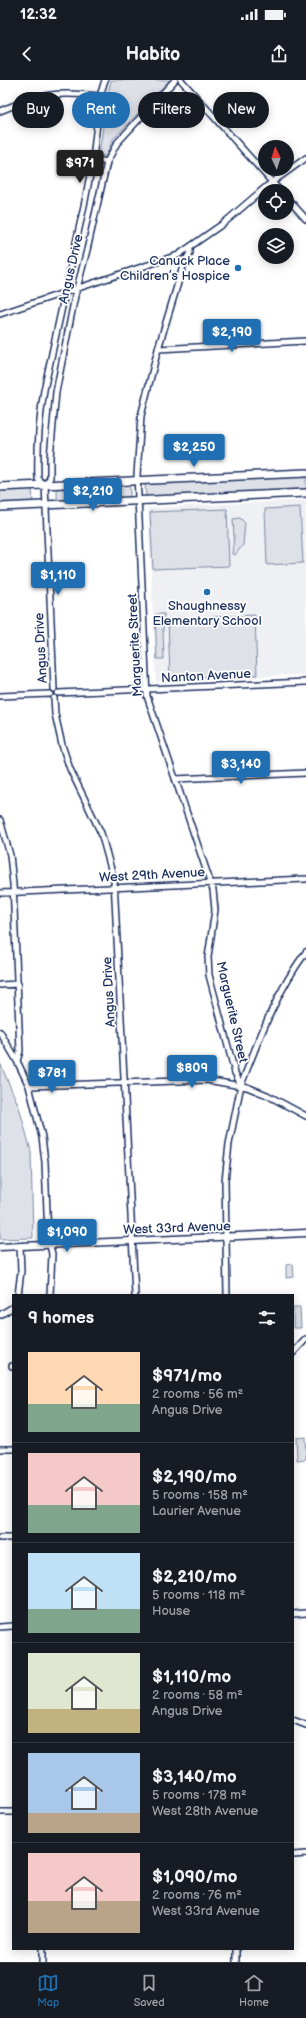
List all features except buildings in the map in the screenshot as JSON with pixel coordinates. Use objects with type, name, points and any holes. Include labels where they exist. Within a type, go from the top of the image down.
[{"type":"main road","points":[[0,487],[306,473]]},
{"type":"main road","points":[[0,507],[306,493]]},
{"type":"street","name":"Angus Drive","points":[[101,92],[105,80]]},
{"type":"street","name":"Angus Drive","points":[[56,691],[45,485],[50,478],[50,456],[56,392],[77,289],[107,162],[118,143],[175,80]]},
{"type":"street","points":[[181,80],[272,182]]},
{"type":"street","points":[[0,111],[44,95],[62,93],[72,94]]},
{"type":"street","name":"Angus Drive","points":[[45,485],[38,479],[39,420],[65,292],[77,244],[93,159],[96,128]]},
{"type":"street","points":[[0,314],[160,262],[190,248],[224,223],[272,182],[306,158]]},
{"type":"street","points":[[93,159],[107,162]]},
{"type":"street","points":[[294,206],[306,219]]},
{"type":"street","name":"Marguerite Street","points":[[190,248],[190,253],[184,263],[158,349],[141,416],[138,480],[147,690],[151,710],[210,883],[215,910],[208,957],[209,975],[235,1073],[241,1085]]},
{"type":"street","points":[[158,349],[306,341]]},
{"type":"street","name":"Nanton Avenue","points":[[56,691],[147,690],[306,682]]},
{"type":"street","points":[[0,696],[50,694],[56,691]]},
{"type":"street","points":[[50,694],[54,698],[56,691]]},
{"type":"street","name":"Angus Drive","points":[[54,698],[55,714],[62,745],[70,769],[101,833],[114,888],[135,1294]]},
{"type":"street","points":[[175,779],[306,773]]},
{"type":"street","points":[[0,820],[10,855],[13,892],[20,1051],[17,1061]]},
{"type":"street","name":"West 29th Avenue","points":[[0,893],[306,879]]},
{"type":"street","points":[[227,1294],[225,1181],[228,1151],[241,1085],[266,1020],[289,977],[306,952]]},
{"type":"street","points":[[0,985],[18,984]]},
{"type":"street","points":[[0,1032],[17,1061],[29,1086],[42,1137],[52,1256],[50,1294]]},
{"type":"street","points":[[29,1086],[207,1080],[241,1085],[267,1095],[306,1116]]},
{"type":"street","name":"West 33rd Avenue","points":[[0,1247],[306,1233]]},
{"type":"street","points":[[18,1294],[21,1271],[20,1246]]},
{"type":"street","points":[[0,1315],[12,1308]]},
{"type":"street","points":[[294,1352],[306,1339]]},
{"type":"street","points":[[0,1449],[12,1449]]},
{"type":"street","points":[[0,1538],[12,1538]]},
{"type":"street","points":[[294,1614],[306,1613]]},
{"type":"street","points":[[0,1627],[12,1626]]},
{"type":"street","points":[[294,1720],[306,1725]]},
{"type":"street","points":[[0,1812],[12,1812]]},
{"type":"street","points":[[294,1855],[306,1854]]},
{"type":"street","points":[[43,1950],[43,1962]]},
{"type":"street","points":[[236,1950],[236,1962]]},
{"type":"shaded area","points":[[111,80],[170,80],[158,92],[138,92],[138,113],[130,121],[130,92],[108,92]]},
{"type":"shaded area","points":[[103,128],[124,128],[113,139],[106,156],[99,155]]},
{"type":"shaded area","points":[[306,476],[306,489],[146,497],[145,484]]},
{"type":"shaded area","points":[[130,484],[130,498],[57,501],[57,488]]},
{"type":"shaded area","points":[[32,489],[33,502],[0,504],[0,490]]},
{"type":"shaded area","name":"Shaughnessy Elementary School","points":[[306,500],[306,674],[156,682],[148,508]]},
{"type":"shaded area","points":[[300,507],[303,563],[267,565],[265,509]]},
{"type":"shaded area","points":[[227,509],[229,566],[153,569],[150,512]]},
{"type":"shaded area","points":[[240,518],[245,523],[243,545],[235,555],[232,554],[234,537],[233,519]]},
{"type":"shaded area","points":[[164,614],[164,659],[157,659],[155,615]]},
{"type":"shaded area","points":[[255,615],[257,675],[170,678],[168,619]]},
{"type":"shaded area","points":[[0,1063],[19,1107],[31,1151],[33,1238],[0,1239]]},
{"type":"shaded area","points":[[293,1264],[294,1277],[286,1278],[286,1265]]},
{"type":"shaded area","points":[[294,1307],[300,1307],[301,1328],[294,1328]]},
{"type":"shaded area","points":[[305,1437],[306,1459],[297,1460],[296,1438]]},
{"type":"place","name":"Canuck Place Children’s Hospice","points":[[238,268]]},
{"type":"place","name":"Shaughnessy Elementary School","points":[[207,592]]}]
